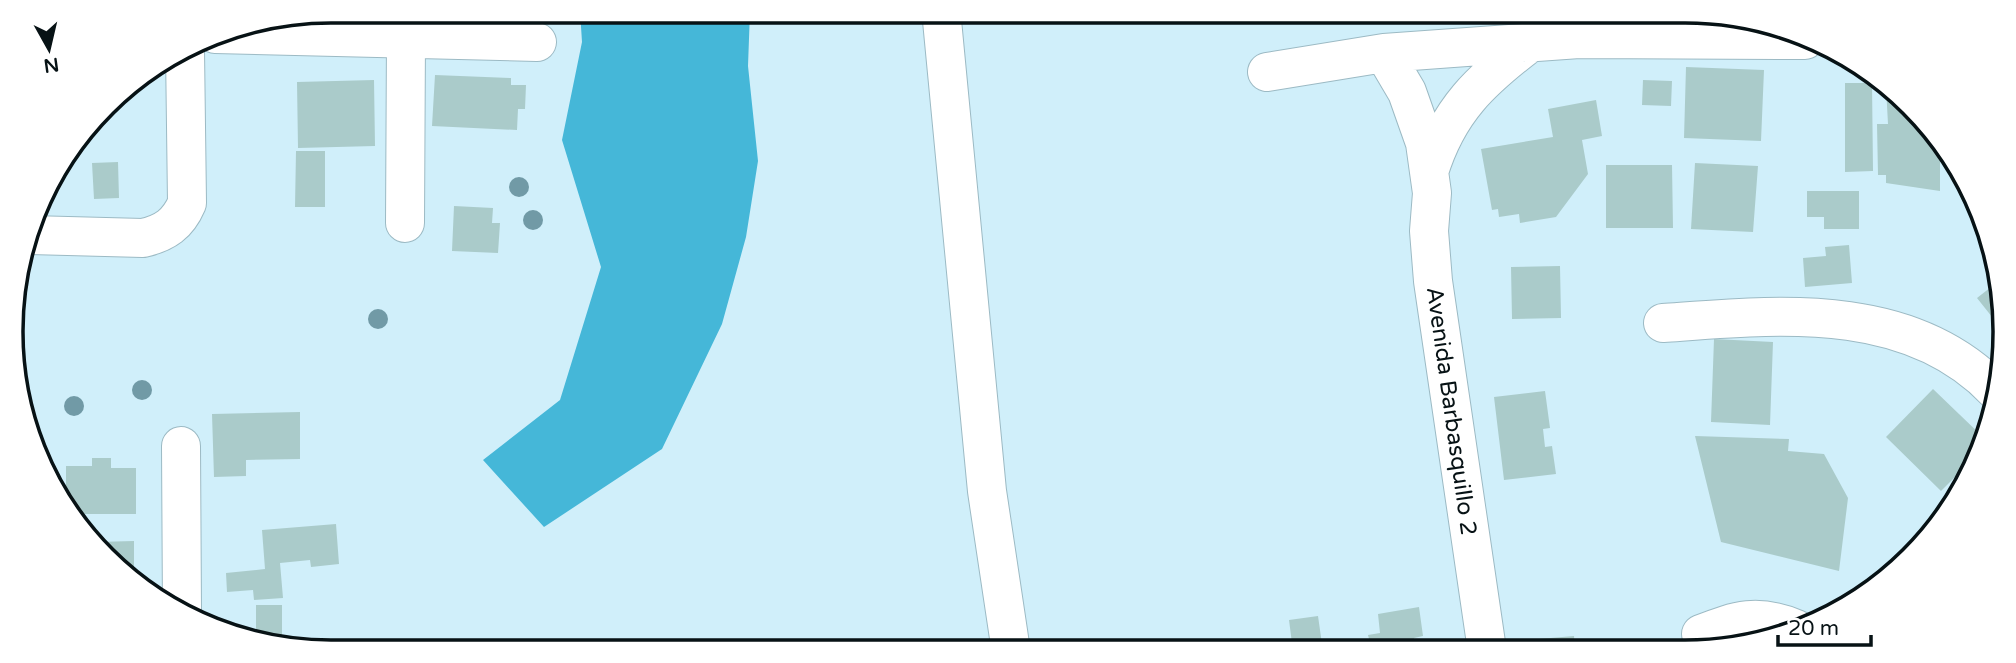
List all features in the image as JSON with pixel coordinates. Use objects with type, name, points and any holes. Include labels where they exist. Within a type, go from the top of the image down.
[{"type":"street","points":[[943,23],[987,491],[1009,640]]},
{"type":"street","points":[[246,35],[537,41]]},
{"type":"street","points":[[405,223],[406,38]]},
{"type":"street","points":[[1267,72],[1384,53],[1579,38],[1786,40]]},
{"type":"street","points":[[1429,172],[1451,117],[1498,66],[1531,42]]},
{"type":"street","name":"Avenida Barbasquillo 2","points":[[1384,53],[1407,92],[1425,143],[1432,193],[1429,231],[1433,281],[1486,640]]},
{"type":"street","points":[[38,235],[143,238],[171,227],[181,216],[187,203],[185,60]]},
{"type":"street","points":[[1663,323],[1766,316],[1846,319],[1905,332],[1951,354],[1988,385]]},
{"type":"street","points":[[181,446],[182,601]]},
{"type":"street","points":[[1701,634],[1738,619],[1774,620],[1784,624]]},
{"type":"shaded area","points":[[581,23],[750,23],[748,66],[758,161],[746,237],[722,324],[662,449],[544,527],[483,460],[560,400],[601,267],[562,140],[582,42]]},
{"type":"building","points":[[1686,67],[1764,70],[1761,141],[1684,138]]},
{"type":"building","points":[[435,75],[511,78],[511,85],[526,85],[525,109],[518,109],[517,130],[432,126]]},
{"type":"building","points":[[374,80],[375,146],[298,148],[297,82]]},
{"type":"building","points":[[1643,80],[1672,81],[1671,106],[1642,105]]},
{"type":"building","points":[[1845,83],[1867,83],[1872,87],[1873,171],[1845,172]]},
{"type":"building","points":[[1887,98],[1917,128],[1940,159],[1940,191],[1886,183],[1886,175],[1878,175],[1877,124],[1888,124]]},
{"type":"building","points":[[1596,100],[1602,136],[1582,140],[1588,174],[1556,217],[1520,223],[1519,214],[1499,217],[1498,209],[1492,210],[1481,149],[1553,137],[1548,109]]},
{"type":"building","points":[[296,151],[325,151],[325,207],[295,207]]},
{"type":"building","points":[[118,162],[119,198],[94,199],[92,163]]},
{"type":"building","points":[[1695,163],[1758,166],[1753,232],[1691,229]]},
{"type":"building","points":[[1606,165],[1672,165],[1673,228],[1606,228]]},
{"type":"building","points":[[1807,191],[1859,191],[1859,229],[1824,229],[1824,217],[1807,217]]},
{"type":"building","points":[[454,206],[493,208],[492,223],[500,223],[498,253],[452,251]]},
{"type":"building","points":[[1849,245],[1852,283],[1805,287],[1803,258],[1826,256],[1825,247]]},
{"type":"building","points":[[1560,266],[1561,318],[1512,319],[1511,267]]},
{"type":"building","points":[[1990,288],[1993,318],[1977,298]]},
{"type":"building","points":[[1714,339],[1773,342],[1770,425],[1711,422]]},
{"type":"building","points":[[1933,389],[1977,431],[1958,474],[1941,491],[1886,437]]},
{"type":"building","points":[[1545,391],[1550,428],[1543,429],[1545,447],[1552,446],[1556,474],[1504,480],[1494,397]]},
{"type":"building","points":[[300,412],[300,459],[246,460],[246,476],[214,477],[212,414]]},
{"type":"building","points":[[1695,436],[1789,439],[1788,451],[1824,454],[1848,498],[1839,571],[1721,542]]},
{"type":"building","points":[[92,458],[111,458],[111,468],[136,468],[136,514],[83,514],[66,489],[66,466],[92,466]]},
{"type":"building","points":[[336,524],[339,564],[311,567],[310,560],[280,563],[283,598],[254,600],[253,590],[227,592],[226,573],[265,569],[262,530]]},
{"type":"building","points":[[134,541],[134,568],[128,564],[105,542]]},
{"type":"building","points":[[256,605],[282,605],[282,636],[256,631]]},
{"type":"building","points":[[1419,607],[1423,636],[1414,640],[1369,640],[1368,635],[1380,633],[1378,614]]},
{"type":"building","points":[[1318,616],[1321,640],[1292,640],[1289,620]]},
{"type":"building","points":[[1574,636],[1574,640],[1528,640]]}]
